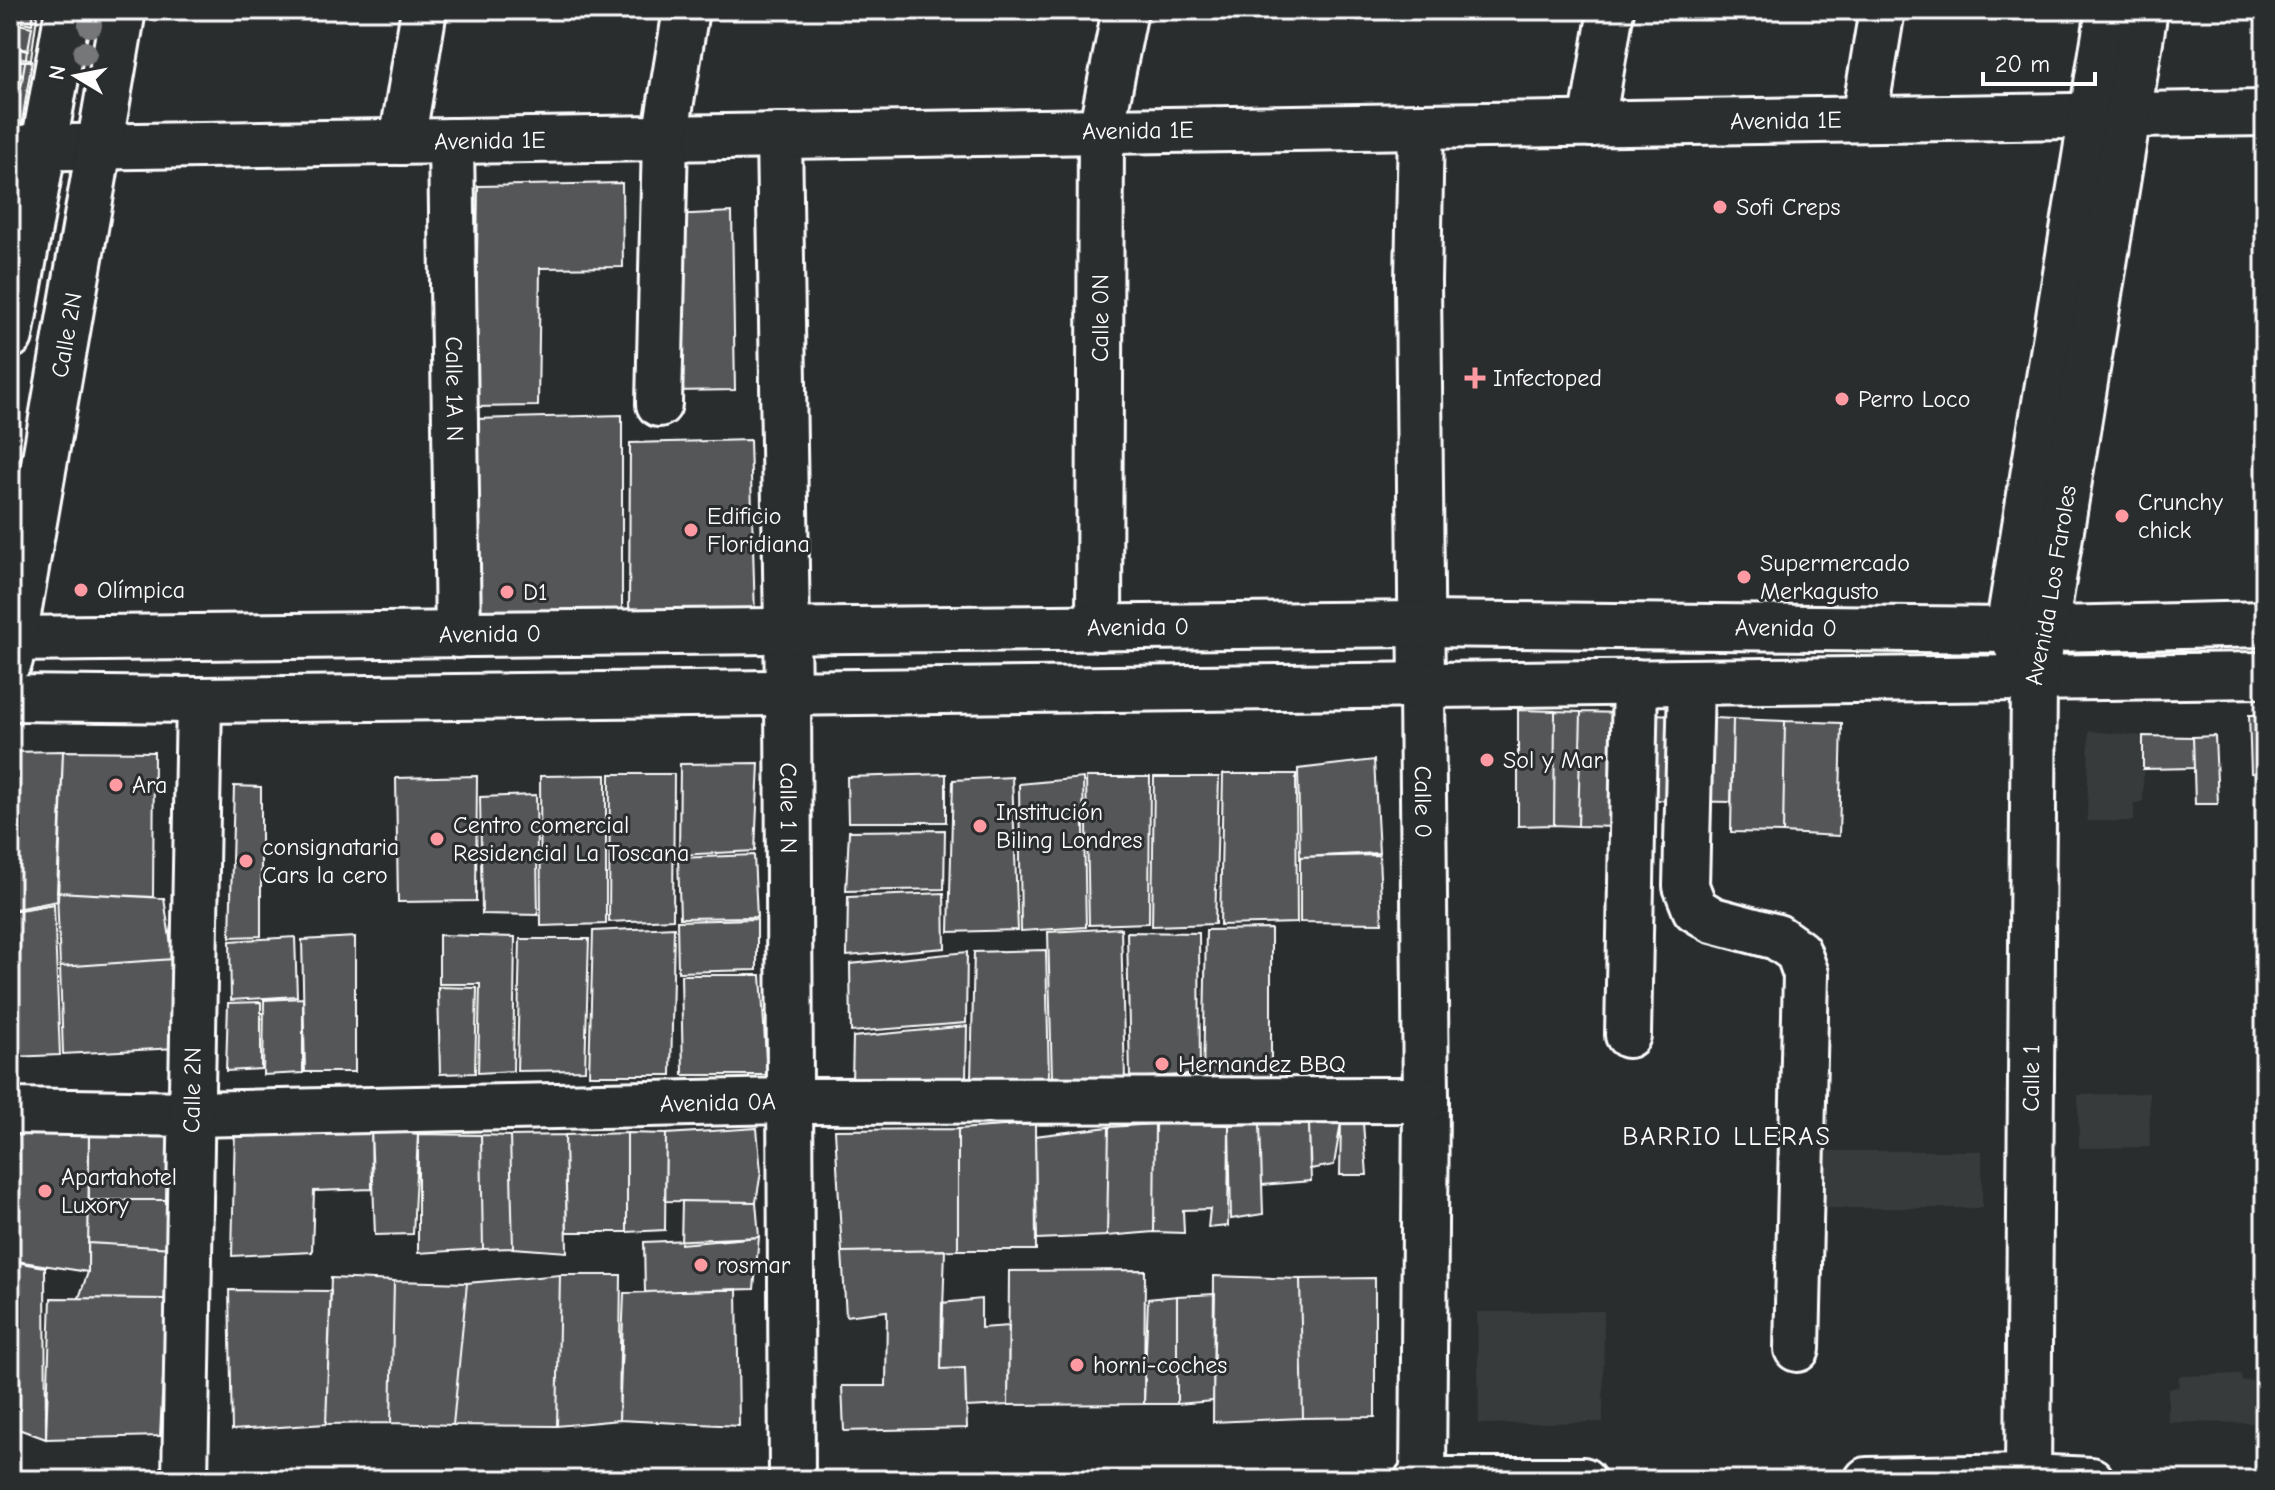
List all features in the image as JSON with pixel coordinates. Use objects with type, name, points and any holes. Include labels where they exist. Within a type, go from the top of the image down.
[{"type":"street","points":[[10,336],[27,147],[68,10]]},
{"type":"street","name":"Calle 2N","points":[[11,646],[123,10]]},
{"type":"street","points":[[402,142],[424,10]]},
{"type":"street","points":[[659,404],[665,138],[686,10]]},
{"type":"street","name":"Calle 0N","points":[[1099,628],[1101,131],[1125,10]]},
{"type":"street","points":[[1592,124],[1611,10]]},
{"type":"street","points":[[1864,119],[1882,10]]},
{"type":"street","name":"Avenida Los Faroles","points":[[2109,10],[2111,115]]},
{"type":"street","name":"Avenida Los Faroles","points":[[2034,677],[2026,630],[2111,115],[2145,10]]},
{"type":"street","name":"Avenida 1E","points":[[27,147],[2265,113]]},
{"type":"street","name":"Calle 0","points":[[1421,126],[1418,281],[1426,1100],[1421,1480]]},
{"type":"street","name":"Calle 1 N","points":[[779,136],[788,692],[792,1480]]},
{"type":"street","name":"Calle 1A N","points":[[451,141],[458,635]]},
{"type":"street","name":"Avenida 0","points":[[11,646],[786,631],[1421,625],[2026,630],[2265,624]]},
{"type":"street","points":[[10,698],[199,700],[2265,675]]},
{"type":"street","name":"Calle 1","points":[[2028,1478],[2034,677]]},
{"type":"street","points":[[1628,1035],[1635,682]]},
{"type":"street","points":[[1691,683],[1686,886],[1695,909],[1713,920],[1777,937],[1798,952],[1806,974],[1797,1349]]},
{"type":"street","name":"Calle 2N","points":[[185,1480],[199,700]]},
{"type":"street","name":"Avenida 0A","points":[[10,1111],[191,1114],[788,1101],[1426,1100]]},
{"type":"street","points":[[1421,1480],[1583,1480]]},
{"type":"street","points":[[1867,1480],[2091,1480]]},
{"type":"shaded area","points":[[2089,731],[2143,736],[2143,802],[2134,803],[2134,821],[2087,821]]},
{"type":"shaded area","points":[[2149,1093],[2150,1147],[2079,1148],[2078,1095]]},
{"type":"shaded area","points":[[1810,1151],[1982,1151],[1982,1208],[1811,1208]]},
{"type":"shaded area","points":[[1604,1311],[1603,1422],[1479,1424],[1477,1312]]},
{"type":"shaded area","points":[[2241,1374],[2242,1381],[2257,1381],[2258,1423],[2168,1422],[2168,1389],[2178,1387],[2179,1376]]},
{"type":"building","points":[[10,10],[38,10],[31,59],[10,58]]},
{"type":"building","points":[[10,10],[34,10],[32,24],[10,19]]},
{"type":"building","points":[[10,22],[32,27],[28,50],[10,46]]},
{"type":"building","points":[[10,47],[27,51],[23,74],[10,71]]},
{"type":"building","points":[[10,61],[32,61],[20,134],[10,134]]},
{"type":"building","points":[[10,74],[23,76],[19,99],[10,97]]},
{"type":"building","points":[[10,99],[18,101],[13,124],[10,123]]},
{"type":"building","points":[[622,183],[623,267],[540,268],[538,406],[475,407],[478,186]]},
{"type":"building","points":[[732,212],[735,390],[674,391],[672,215]]},
{"type":"building","points":[[622,415],[622,618],[471,623],[475,419]]},
{"type":"building","name":"Edificio Floridiana","points":[[750,440],[755,617],[629,619],[630,443]]},
{"type":"building","points":[[1518,710],[1555,711],[1554,825],[1518,826]]},
{"type":"building","points":[[1555,711],[1581,712],[1578,826],[1554,825]]},
{"type":"building","points":[[1581,712],[1622,713],[1617,827],[1578,826]]},
{"type":"building","points":[[1622,713],[1678,715],[1674,801],[1618,798]]},
{"type":"building","points":[[2249,715],[2265,715],[2265,774],[2251,773]]},
{"type":"building","points":[[1677,716],[1733,719],[1731,802],[1674,801]]},
{"type":"building","points":[[1733,719],[1785,721],[1783,833],[1731,832]]},
{"type":"building","points":[[1785,721],[1842,723],[1839,836],[1783,833]]},
{"type":"building","points":[[2143,736],[2193,737],[2194,768],[2143,769]]},
{"type":"building","points":[[2215,736],[2218,804],[2195,804],[2193,737]]},
{"type":"building","points":[[63,751],[154,752],[153,897],[57,892]]},
{"type":"building","points":[[63,751],[58,901],[10,910],[10,752]]},
{"type":"building","points":[[1374,760],[1379,853],[1300,857],[1298,769]]},
{"type":"building","points":[[759,763],[755,851],[679,855],[680,764]]},
{"type":"building","points":[[610,774],[674,774],[673,919],[609,922]]},
{"type":"building","points":[[946,774],[946,822],[848,822],[847,777]]},
{"type":"building","points":[[1223,774],[1296,774],[1297,923],[1220,925]]},
{"type":"building","points":[[606,775],[606,924],[541,926],[540,776]]},
{"type":"building","name":"Centro comercial Residencial La Toscana","points":[[477,776],[476,901],[398,902],[396,778]]},
{"type":"building","points":[[1012,777],[1018,930],[949,932],[953,780]]},
{"type":"building","points":[[1086,777],[1150,777],[1149,923],[1089,925]]},
{"type":"building","points":[[1154,777],[1219,777],[1215,924],[1152,926]]},
{"type":"building","points":[[1083,778],[1086,927],[1021,931],[1019,784]]},
{"type":"building","name":"consignataria Cars la cero","points":[[234,786],[261,787],[261,936],[230,937]]},
{"type":"building","points":[[536,795],[538,915],[482,914],[480,797]]},
{"type":"building","points":[[945,830],[944,889],[846,891],[849,831]]},
{"type":"building","points":[[754,855],[757,917],[680,918],[678,858]]},
{"type":"building","points":[[1379,855],[1382,923],[1300,922],[1300,857]]},
{"type":"building","points":[[57,892],[164,898],[173,959],[60,967]]},
{"type":"building","points":[[944,893],[945,948],[847,956],[848,897]]},
{"type":"building","points":[[54,904],[60,1055],[10,1057],[10,912]]},
{"type":"building","points":[[757,919],[757,970],[678,972],[677,921]]},
{"type":"building","points":[[674,927],[671,1075],[589,1075],[593,931]]},
{"type":"building","points":[[1121,928],[1125,1079],[1052,1079],[1048,932]]},
{"type":"building","points":[[1271,929],[1271,1081],[1203,1079],[1206,930]]},
{"type":"building","points":[[1127,932],[1199,933],[1200,1074],[1130,1078]]},
{"type":"building","points":[[439,935],[515,937],[513,1071],[478,1073],[480,984],[439,984]]},
{"type":"building","points":[[295,937],[297,996],[231,1000],[230,941]]},
{"type":"building","points":[[355,937],[355,1072],[305,1072],[302,940]]},
{"type":"building","points":[[520,939],[589,939],[585,1070],[517,1071]]},
{"type":"building","points":[[1046,950],[1049,1080],[971,1080],[974,952]]},
{"type":"building","points":[[967,952],[966,1023],[851,1032],[850,964]]},
{"type":"building","points":[[173,959],[176,1048],[63,1054],[60,967]]},
{"type":"building","points":[[681,975],[761,975],[767,1075],[683,1075]]},
{"type":"building","points":[[438,987],[477,988],[475,1073],[440,1074]]},
{"type":"building","points":[[303,998],[303,1073],[263,1075],[264,1000]]},
{"type":"building","points":[[261,1002],[261,1069],[226,1071],[228,1003]]},
{"type":"building","points":[[967,1026],[966,1080],[852,1082],[853,1037]]},
{"type":"building","points":[[1341,1122],[1363,1123],[1367,1175],[1340,1175]]},
{"type":"building","points":[[1341,1122],[1334,1165],[1310,1169],[1309,1125]]},
{"type":"building","points":[[10,1123],[89,1123],[88,1272],[10,1260]]},
{"type":"building","points":[[89,1123],[168,1123],[168,1200],[89,1200]]},
{"type":"building","points":[[1035,1124],[1036,1250],[958,1250],[958,1129]]},
{"type":"building","points":[[1155,1124],[1229,1125],[1228,1226],[1208,1228],[1210,1209],[1183,1210],[1184,1233],[1154,1232]]},
{"type":"building","points":[[1155,1124],[1154,1232],[1107,1236],[1109,1127]]},
{"type":"building","points":[[1260,1124],[1309,1125],[1311,1181],[1262,1185]]},
{"type":"building","points":[[1260,1124],[1263,1214],[1231,1219],[1229,1125]]},
{"type":"building","points":[[235,1126],[371,1127],[372,1189],[314,1191],[312,1252],[232,1256]]},
{"type":"building","points":[[371,1127],[418,1134],[413,1234],[375,1235]]},
{"type":"building","points":[[1109,1127],[1107,1236],[1037,1239],[1035,1136]]},
{"type":"building","points":[[757,1128],[761,1172],[756,1202],[665,1201],[666,1134]]},
{"type":"building","points":[[958,1129],[958,1250],[842,1252],[835,1130]]},
{"type":"building","points":[[627,1133],[627,1232],[567,1232],[565,1135]]},
{"type":"building","points":[[627,1133],[666,1134],[665,1230],[627,1232]]},
{"type":"building","points":[[418,1134],[481,1135],[483,1249],[418,1253]]},
{"type":"building","points":[[481,1135],[510,1136],[513,1248],[483,1249]]},
{"type":"building","points":[[565,1135],[567,1252],[513,1248],[510,1136]]},
{"type":"building","points":[[89,1200],[168,1200],[173,1248],[88,1243]]},
{"type":"building","points":[[682,1201],[756,1202],[759,1237],[681,1244]]},
{"type":"building","name":"rosmar","points":[[759,1237],[754,1289],[645,1292],[644,1242]]},
{"type":"building","points":[[88,1243],[173,1248],[167,1299],[79,1298],[88,1272]]},
{"type":"building","points":[[945,1250],[941,1369],[965,1368],[967,1428],[844,1431],[842,1386],[886,1386],[887,1311],[846,1316],[842,1252]]},
{"type":"building","points":[[10,1261],[45,1267],[46,1439],[10,1426]]},
{"type":"building","name":"horni-coches","points":[[1145,1270],[1144,1404],[1008,1405],[1009,1271]]},
{"type":"building","points":[[560,1275],[621,1275],[619,1420],[557,1426]]},
{"type":"building","points":[[560,1275],[557,1426],[453,1425],[467,1283]]},
{"type":"building","points":[[1214,1276],[1300,1279],[1303,1418],[1213,1422]]},
{"type":"building","points":[[331,1278],[394,1281],[391,1423],[326,1424]]},
{"type":"building","points":[[1375,1278],[1375,1417],[1303,1418],[1300,1279]]},
{"type":"building","points":[[394,1281],[467,1283],[453,1425],[391,1423]]},
{"type":"building","points":[[737,1289],[739,1426],[619,1420],[624,1293]]},
{"type":"building","points":[[229,1290],[331,1291],[326,1424],[232,1430]]},
{"type":"building","points":[[1215,1294],[1213,1401],[1177,1404],[1177,1296]]},
{"type":"building","points":[[1177,1296],[1177,1404],[1144,1404],[1148,1299]]},
{"type":"building","points":[[51,1298],[167,1299],[160,1436],[46,1439]]},
{"type":"building","points":[[981,1299],[981,1328],[1009,1326],[1008,1405],[966,1407],[965,1368],[941,1369],[942,1303]]},
{"type":"place","name":"Sofi Creps","points":[[1720,207]]},
{"type":"place","name":"Infectoped","points":[[1475,378]]},
{"type":"place","name":"Perro Loco","points":[[1842,399]]},
{"type":"place","name":"Crunchy chick","points":[[2122,516]]},
{"type":"place","name":"Edificio Floridiana","points":[[691,530]]},
{"type":"place","name":"Supermercado Merkagusto","points":[[1744,577]]},
{"type":"place","name":"Olímpica","points":[[81,590]]},
{"type":"place","name":"D1","points":[[507,592]]},
{"type":"place","name":"Sol y Mar","points":[[1487,760]]},
{"type":"place","name":"Ara","points":[[116,785]]},
{"type":"place","name":"Institución Biling Londres","points":[[980,826]]},
{"type":"place","name":"Centro comercial Residencial La Toscana","points":[[437,839]]},
{"type":"place","name":"consignataria Cars la cero","points":[[246,861]]},
{"type":"place","name":"Hernandez BBQ","points":[[1162,1064]]},
{"type":"place","name":"Apartahotel Luxory","points":[[45,1191]]},
{"type":"place","name":"rosmar","points":[[701,1265]]},
{"type":"place","name":"horni-coches","points":[[1077,1365]]},
{"type":"district","name":"BARRIO LLERAS","points":[[1727,1136]]}]
